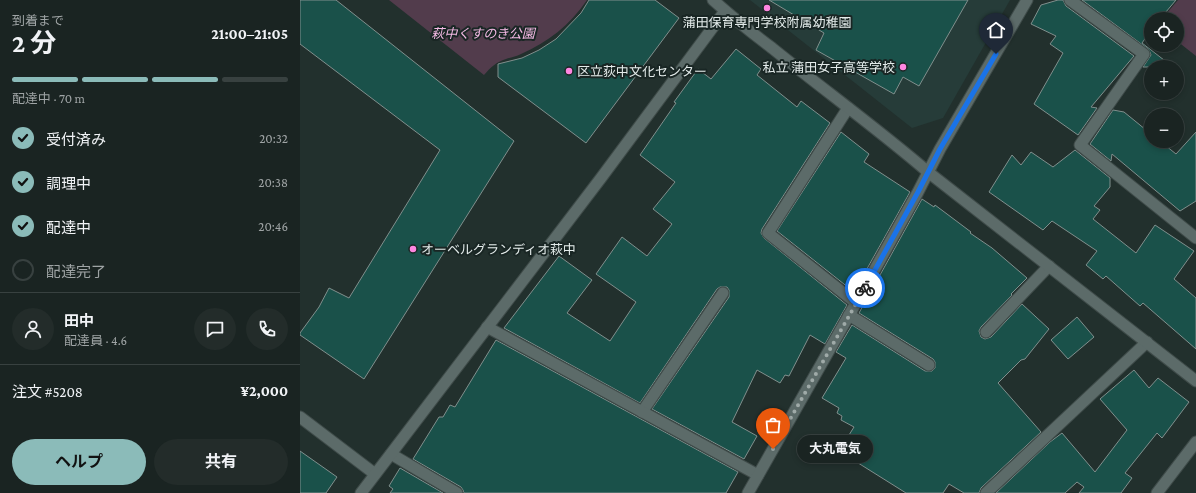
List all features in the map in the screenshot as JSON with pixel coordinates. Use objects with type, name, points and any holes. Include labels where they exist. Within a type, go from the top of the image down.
[{"type":"street","points":[[713,0],[928,172],[1196,381]]},
{"type":"street","points":[[748,493],[856,303],[940,149],[1027,0]]},
{"type":"street","points":[[1070,0],[1144,54],[1080,145],[1196,238]]},
{"type":"street","points":[[361,493],[601,178],[725,11]]},
{"type":"street","points":[[848,108],[768,233],[856,303]]},
{"type":"street","points":[[986,332],[1049,266]]},
{"type":"street","points":[[642,412],[723,293]]},
{"type":"street","points":[[849,315],[929,365]]},
{"type":"street","points":[[487,327],[758,475]]},
{"type":"street","points":[[986,493],[1147,342]]},
{"type":"street","points":[[300,417],[375,474]]},
{"type":"street","points":[[1157,493],[1196,442]]},
{"type":"street","points":[[391,454],[457,493]]},
{"type":"shaded area","name":"私立 蒲田女子高等学校","points":[[750,0],[1010,0],[943,118],[912,128]]},
{"type":"green space","name":"萩中くすのき公園","points":[[389,0],[587,0],[566,25],[558,32],[531,49],[499,62],[491,67],[484,75]]},
{"type":"green space","points":[[1178,0],[1196,0],[1196,56],[1184,47],[1184,12],[1168,12]]},
{"type":"building","name":"オーベルグランディオ萩中","points":[[300,0],[336,0],[514,141],[364,379],[300,335],[300,333],[319,307],[329,288],[349,298],[440,150],[300,44]]},
{"type":"building","name":"区立荻中文化センター","points":[[589,0],[655,0],[679,18],[586,143],[498,77],[498,64],[522,58],[539,50],[556,39],[581,13]]},
{"type":"building","points":[[769,0],[968,0],[919,86],[903,77],[894,94],[816,50],[824,33]]},
{"type":"building","points":[[1063,0],[1066,6],[1134,56],[1091,107],[1097,108],[1078,135],[1034,104],[1063,53],[1050,44],[1056,36],[1031,24],[1041,5]]},
{"type":"building","points":[[1082,0],[1176,0],[1166,12],[1144,12],[1144,40],[1142,43],[1144,46]]},
{"type":"building","points":[[736,49],[761,69],[757,75],[797,107],[801,101],[830,123],[762,229],[761,233],[764,238],[847,305],[825,344],[810,335],[789,376],[785,375],[780,383],[757,370],[732,422],[757,436],[744,459],[652,409],[729,297],[729,290],[727,287],[720,287],[717,289],[640,403],[504,328],[559,256],[592,280],[567,313],[610,341],[636,302],[596,274],[622,237],[647,256],[672,224],[653,209],[675,182],[640,155],[676,103],[674,102],[698,69],[711,79]]},
{"type":"building","points":[[1150,52],[1154,52],[1164,60],[1148,60],[1151,55]]},
{"type":"building","points":[[1113,110],[1124,112],[1144,128],[1144,148],[1169,148],[1176,154],[1181,148],[1184,148],[1184,145],[1196,132],[1196,201],[1180,211],[1112,154],[1111,161],[1090,144]]},
{"type":"building","points":[[841,132],[869,154],[864,162],[910,192],[854,292],[777,231]]},
{"type":"building","points":[[1075,150],[1110,178],[1110,187],[1094,206],[1100,210],[1093,219],[1136,253],[1155,225],[1194,251],[1174,279],[1196,298],[1196,349],[1143,303],[1140,306],[1106,276],[1103,279],[1086,265],[1097,251],[1052,221],[1043,230],[989,192],[1012,155],[1021,165],[1031,152],[1053,167]]},
{"type":"building","points":[[922,199],[934,207],[935,205],[971,232],[970,233],[992,248],[1027,278],[981,327],[979,331],[981,337],[985,339],[991,337],[1022,304],[1049,329],[1025,359],[1021,360],[998,383],[1041,432],[981,488],[979,493],[964,493],[949,484],[943,493],[906,493],[839,451],[854,427],[841,420],[842,416],[837,413],[839,408],[822,398],[846,358],[836,352],[852,325],[925,371],[932,371],[935,368],[935,362],[933,359],[859,313]]},
{"type":"building","points":[[1077,317],[1094,337],[1068,359],[1051,340]]},
{"type":"building","points":[[496,340],[738,472],[726,493],[464,493],[461,487],[413,459],[439,417],[443,417],[450,405],[455,407]]},
{"type":"building","points":[[1134,370],[1149,388],[1158,378],[1189,402],[1162,438],[1157,433],[1125,473],[1132,478],[1121,493],[1079,493],[1084,487],[1077,482],[1065,493],[996,493],[1050,442],[1062,433],[1095,472],[1127,430],[1100,399]]},
{"type":"building","points":[[300,451],[337,477],[326,493],[300,493]]},
{"type":"building","points":[[400,468],[443,493],[390,493],[393,489],[389,486]]},
{"type":"way so far","points":[[773,449],[865,288]]},
{"type":"place","name":"蒲田保育専門学校附属幼稚園","points":[[767,8]]},
{"type":"place","name":"私立 蒲田女子高等学校","points":[[903,67]]},
{"type":"place","name":"区立荻中文化センター","points":[[569,71]]},
{"type":"place","name":"オーベルグランディオ萩中","points":[[413,249]]},
{"type":"place","name":"大丸電気","points":[[773,449]]},
{"type":"route","points":[[865,288],[940,149],[996,54]]}]
